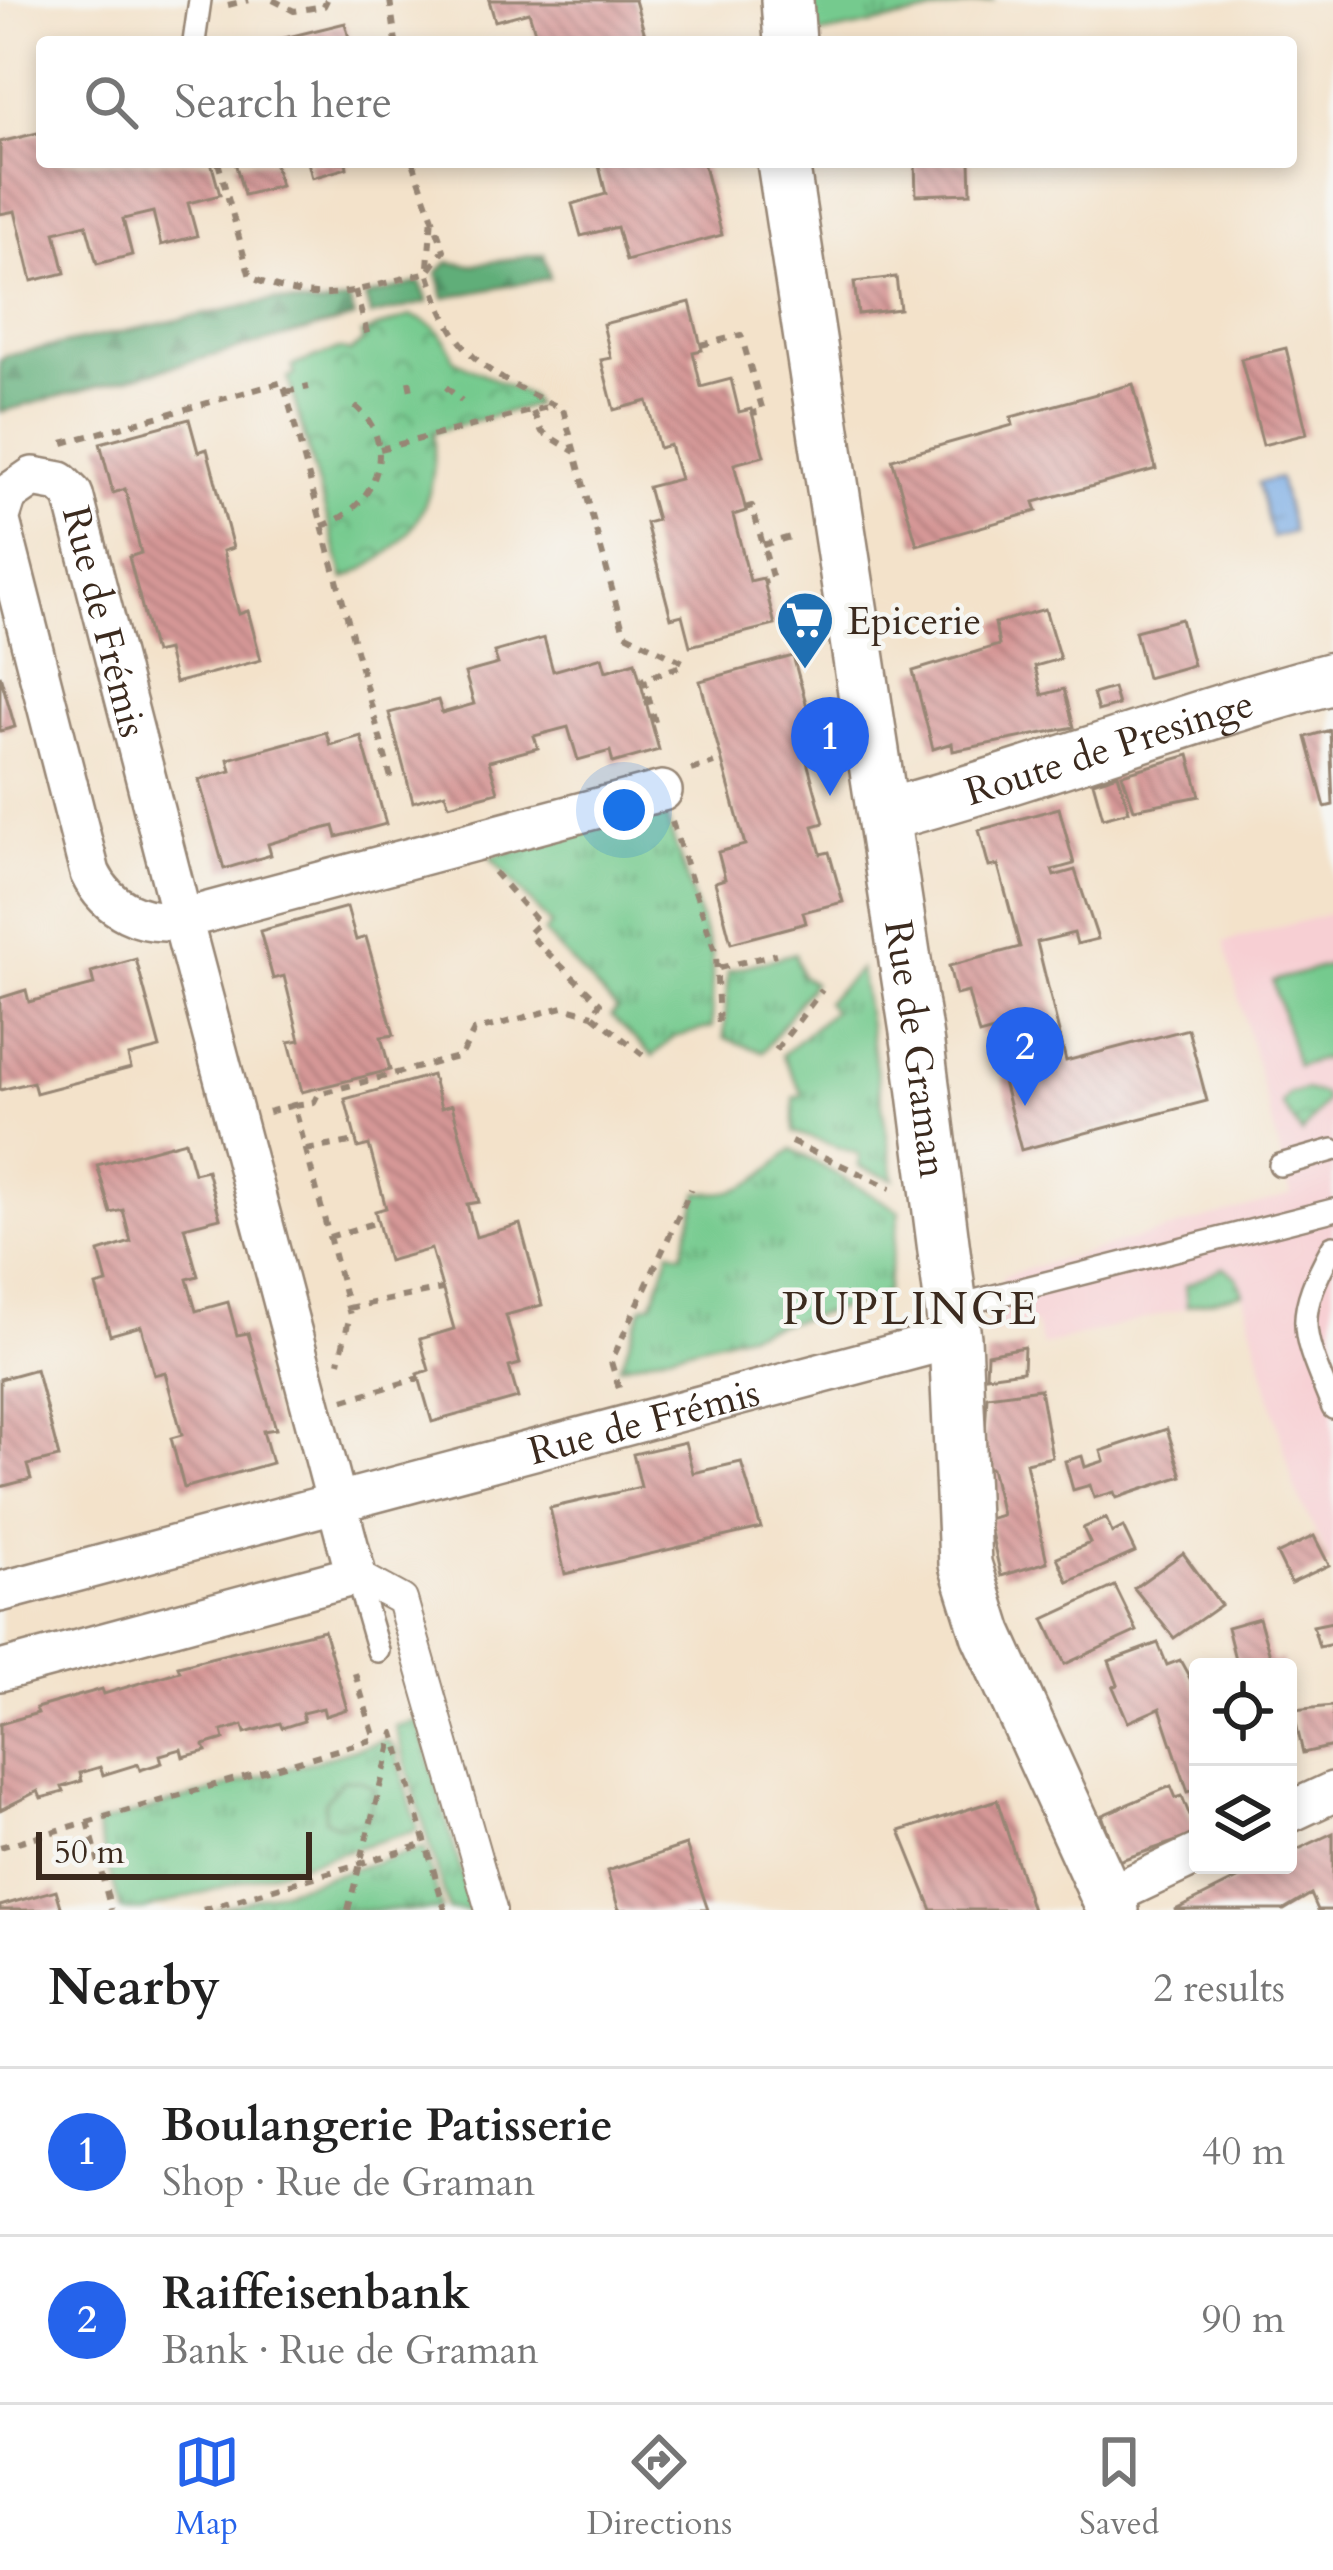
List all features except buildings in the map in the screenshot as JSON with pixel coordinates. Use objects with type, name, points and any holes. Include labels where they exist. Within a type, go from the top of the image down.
[{"type":"street","points":[[787,0],[790,36]]},
{"type":"street","name":"Rue de Graman","points":[[784,168],[885,815],[953,1323],[961,1538],[973,1596],[1110,1904]]},
{"type":"street","name":"Rue de Frémis","points":[[356,1575],[333,1503],[182,919],[76,503],[60,482],[33,478],[7,495],[0,519],[90,873],[106,899],[136,917],[182,919],[662,791]]},
{"type":"street","name":"Route de Presinge","points":[[885,815],[1333,677]]},
{"type":"street","name":"Rue de Frémis","points":[[0,1592],[606,1431],[953,1323]]},
{"type":"street","points":[[0,1671],[356,1575],[402,1600],[491,1910]]},
{"type":"street","points":[[1297,1809],[1333,1792]]},
{"type":"street","points":[[1110,1904],[1189,1859]]},
{"type":"lane","points":[[195,36],[200,0]]},
{"type":"lane","points":[[1280,1165],[1333,1150]]},
{"type":"lane","points":[[953,1323],[1333,1210]]},
{"type":"lane","points":[[1333,1246],[1302,1315],[1333,1408]]},
{"type":"lane","points":[[356,1575],[378,1651]]},
{"type":"path","points":[[273,0],[294,11],[324,6],[327,0]]},
{"type":"path","points":[[390,0],[395,36]]},
{"type":"path","points":[[220,168],[250,277],[292,296],[355,290],[428,269],[444,250],[414,168]]},
{"type":"path","points":[[433,210],[428,269],[443,322],[470,359],[563,409],[624,633],[687,664],[644,679],[655,722]]},
{"type":"path","points":[[355,290],[369,340]]},
{"type":"path","points":[[701,345],[741,335],[763,410],[752,413]]},
{"type":"path","points":[[410,381],[411,392]]},
{"type":"path","points":[[33,478],[28,458],[82,435],[284,382],[391,778]]},
{"type":"path","points":[[286,392],[309,387]]},
{"type":"path","points":[[446,387],[462,401]]},
{"type":"path","points":[[322,526],[345,517],[369,493],[380,448],[367,417],[354,405]]},
{"type":"path","points":[[380,448],[555,406]]},
{"type":"path","points":[[533,412],[542,432],[575,452]]},
{"type":"path","points":[[745,508],[752,506],[773,580],[764,582]]},
{"type":"path","points":[[714,763],[658,780],[719,968],[718,1027]]},
{"type":"path","points":[[467,843],[539,923],[528,934],[600,1004],[592,1015]]},
{"type":"path","points":[[719,968],[776,954]]},
{"type":"path","points":[[776,1050],[822,990]]},
{"type":"path","points":[[235,1119],[314,1102],[318,1094],[461,1056],[474,1030],[563,1006],[592,1015],[649,1060]]},
{"type":"path","points":[[294,1105],[351,1327],[332,1377]]},
{"type":"path","points":[[306,1150],[356,1142]]},
{"type":"path","points":[[791,1142],[911,1198]]},
{"type":"path","points":[[606,1431],[599,1406],[622,1401],[611,1362],[691,1189]]},
{"type":"path","points":[[329,1237],[378,1222]]},
{"type":"path","points":[[348,1308],[442,1288]]},
{"type":"path","points":[[332,1394],[335,1403],[420,1378]]},
{"type":"path","points":[[348,1649],[374,1737]]},
{"type":"path","points":[[0,1846],[394,1732]]},
{"type":"path","points":[[394,1732],[446,1910]]},
{"type":"path","points":[[347,1910],[394,1732]]},
{"type":"path","points":[[88,1821],[111,1910]]},
{"type":"path","points":[[202,1910],[426,1844]]},
{"type":"shaded area","points":[[1333,913],[1333,1569],[1295,1490],[1243,1293],[1042,1346],[1035,1323],[984,1334],[1003,1276],[1291,1195],[1224,942]]},
{"type":"green space","points":[[802,0],[995,0],[813,36],[803,36]]},
{"type":"green space","points":[[544,254],[550,278],[444,298],[437,273],[448,262],[470,265]]},
{"type":"green space","points":[[420,282],[428,302],[371,316],[365,297]]},
{"type":"green space","points":[[274,300],[320,306],[349,300],[355,318],[0,412],[0,361],[6,356]]},
{"type":"green space","points":[[410,316],[439,331],[454,360],[531,397],[534,405],[433,432],[432,481],[416,522],[386,554],[344,579],[288,378],[295,375],[292,366],[339,349],[350,352],[363,341],[361,334]]},
{"type":"green space","points":[[663,808],[712,955],[712,1027],[674,1037],[653,1056],[611,1016],[617,1010],[544,933],[551,925],[490,857]]},
{"type":"green space","points":[[795,953],[801,975],[813,983],[763,1052],[724,1038],[728,971]]},
{"type":"green space","points":[[1333,964],[1333,1056],[1297,1066],[1273,981]]},
{"type":"green space","points":[[860,969],[894,1179],[859,1167],[859,1154],[794,1132],[794,1098],[803,1094],[782,1055],[833,1011],[826,1002]]},
{"type":"green space","points":[[1306,1090],[1323,1094],[1326,1100],[1302,1134],[1282,1104],[1289,1094]]},
{"type":"green space","points":[[792,1149],[900,1211],[886,1292],[873,1300],[620,1366],[643,1306],[653,1303],[670,1251],[682,1254],[699,1192],[740,1188]]},
{"type":"green space","points":[[1224,1267],[1237,1277],[1243,1293],[1187,1306],[1185,1286]]},
{"type":"green space","points":[[418,1720],[472,1910],[449,1910],[395,1726]]},
{"type":"green space","points":[[386,1740],[395,1748],[418,1830],[143,1910],[121,1910],[96,1825]]},
{"type":"green space","points":[[343,1780],[360,1780],[375,1789],[367,1821],[338,1826],[325,1819],[325,1801]]},
{"type":"green space","points":[[424,1848],[442,1910],[215,1910]]},
{"type":"water","points":[[1279,478],[1293,532],[1272,538],[1258,483]]},
{"type":"place","name":"Epicerie","points":[[805,671]]},
{"type":"place","name":"Boulangerie Patisserie","points":[[830,796]]},
{"type":"place","name":"Raiffeisenbank","points":[[1025,1106]]},
{"type":"district","name":"PUPLINGE","points":[[911,1308]]}]
